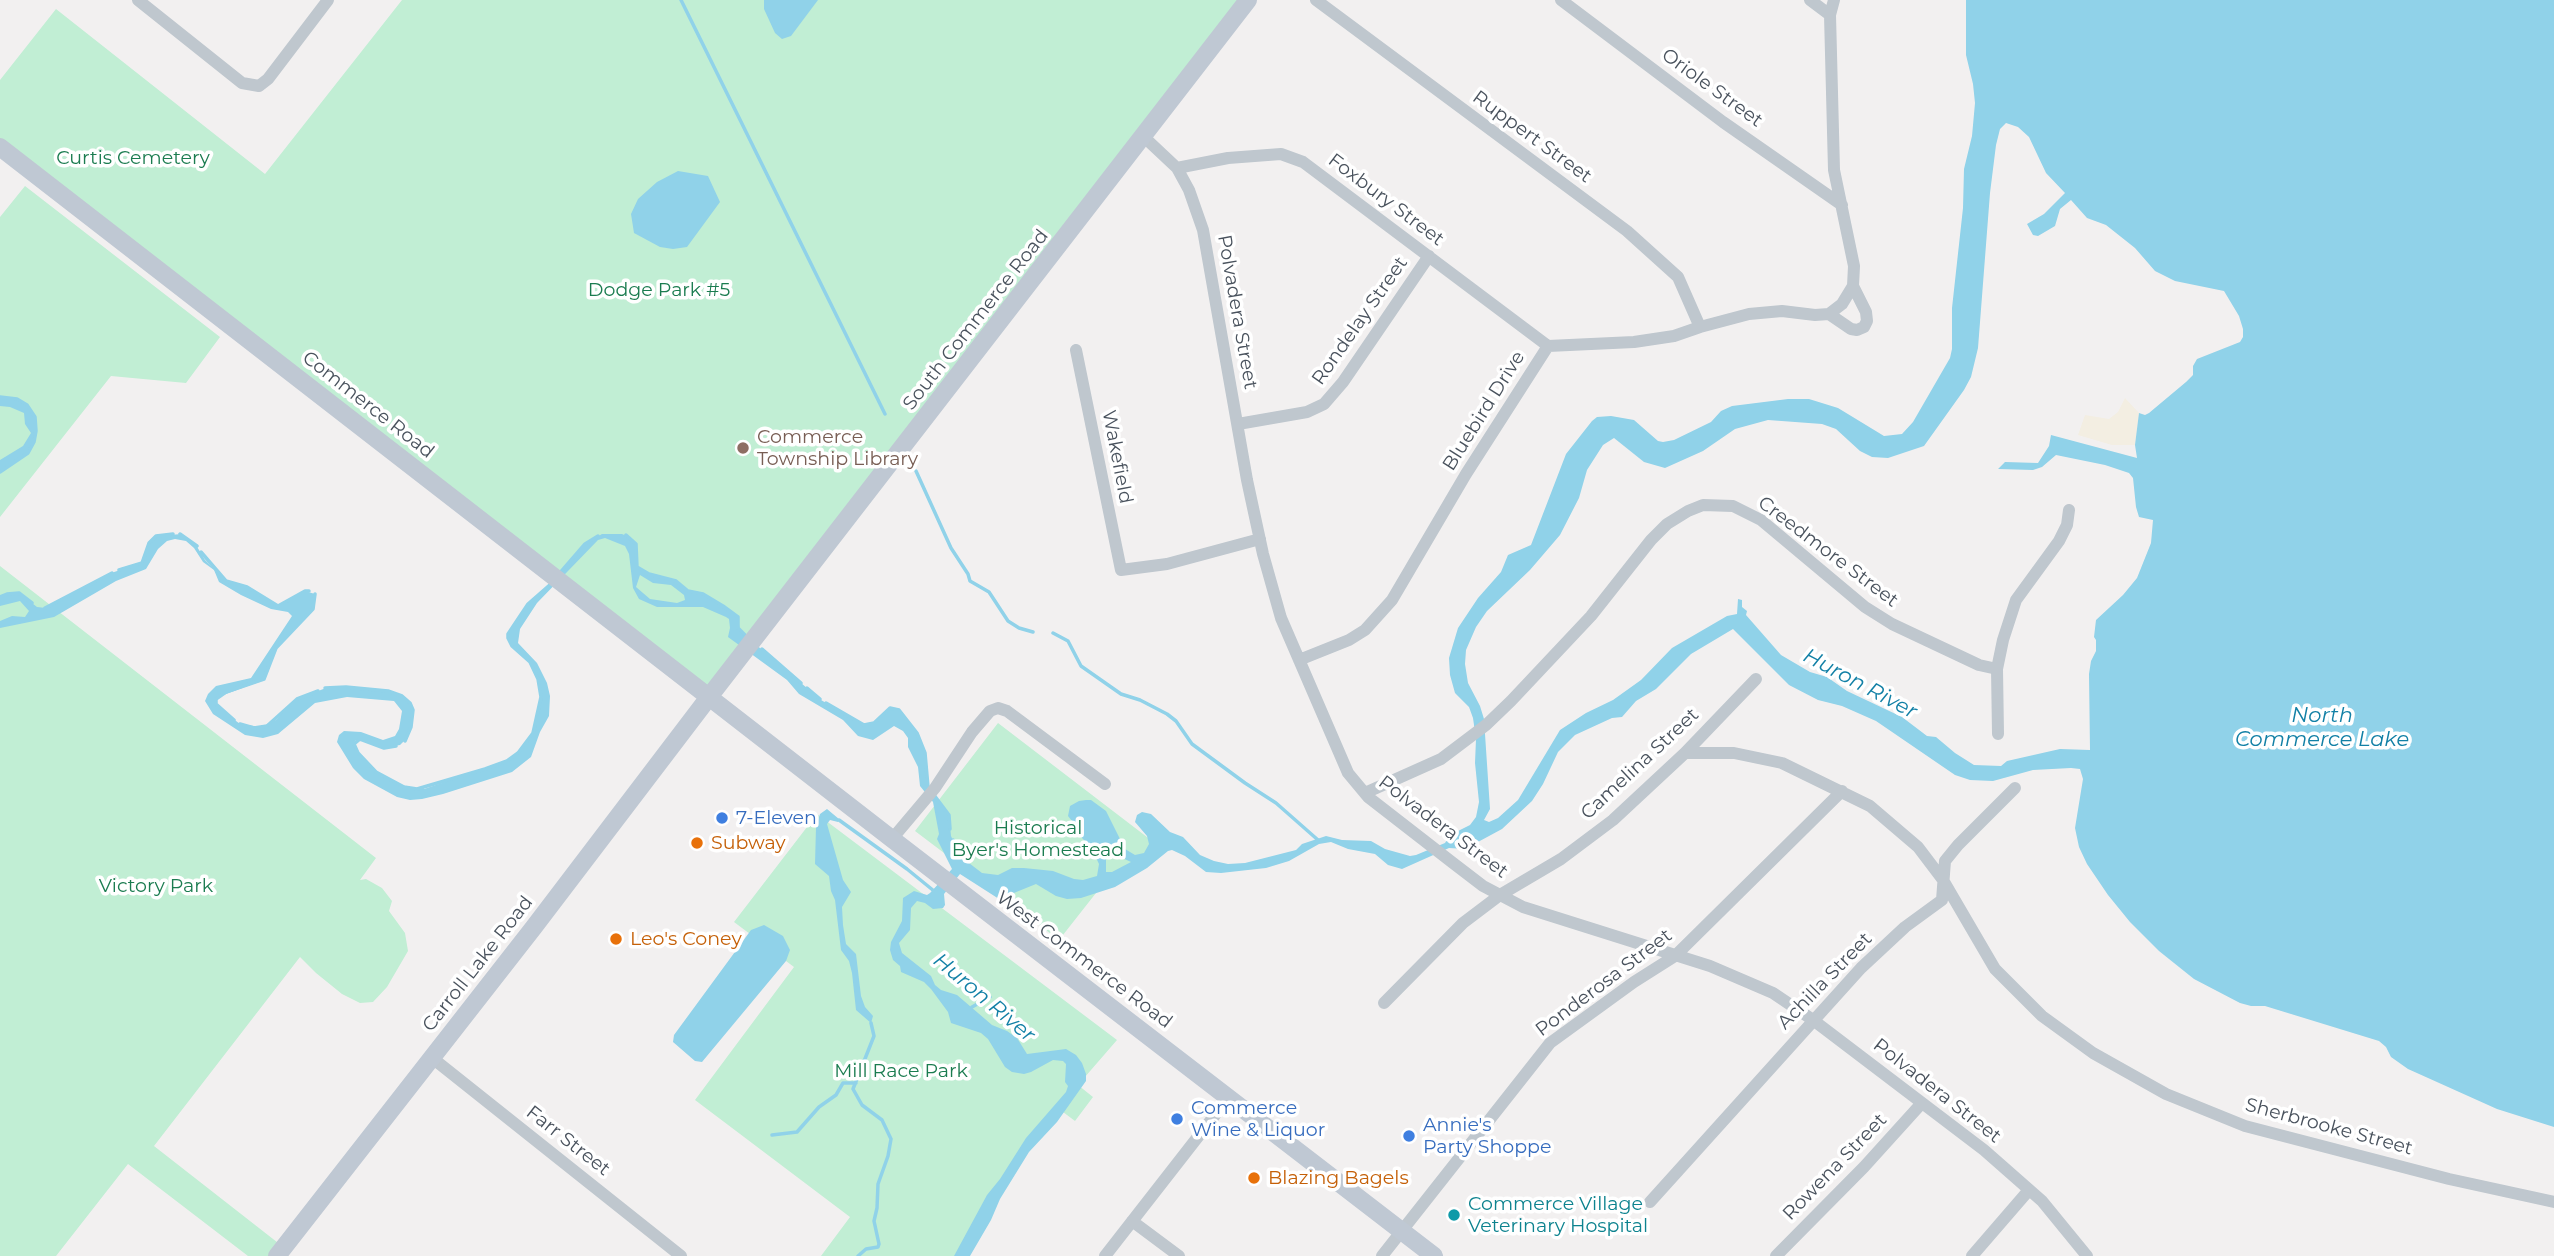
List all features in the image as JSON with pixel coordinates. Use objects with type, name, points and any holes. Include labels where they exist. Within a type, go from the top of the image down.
[{"type":"main road","name":"South Commerce Road","points":[[709,697],[1248,0]]},
{"type":"main road","name":"Commerce Road","points":[[0,146],[709,697]]},
{"type":"main road","name":"West Commerce Road","points":[[709,697],[1434,1256]]},
{"type":"main road","name":"Carroll Lake Road","points":[[277,1256],[534,927],[709,697]]},
{"type":"street","points":[[138,0],[242,83],[259,86],[268,79],[328,0]]},
{"type":"street","name":"Ruppert Street","points":[[1316,0],[1627,231],[1678,277],[1700,327]]},
{"type":"street","name":"Oriole Street","points":[[1561,0],[1723,122],[1842,205]]},
{"type":"street","points":[[1810,0],[1830,15]]},
{"type":"street","points":[[1834,0],[1830,15],[1834,170],[1854,266],[1853,286],[1842,304],[1829,314],[1851,329],[1857,330],[1864,327],[1867,321],[1866,312],[1853,286]]},
{"type":"street","name":"Polvadera Street","points":[[1144,137],[1177,168],[1189,190],[1203,230],[1260,539],[1281,618],[1348,773],[1365,793],[1483,886],[1523,907],[1710,966],[1773,993],[1984,1150],[2042,1201],[2087,1256]]},
{"type":"street","name":"Foxbury Street","points":[[1177,168],[1228,158],[1281,154],[1303,162],[1548,346]]},
{"type":"street","name":"Rondelay Street","points":[[1238,424],[1307,412],[1324,404],[1343,382],[1429,256]]},
{"type":"street","name":"Bluebird Drive","points":[[1299,660],[1349,640],[1366,630],[1392,600],[1466,474],[1548,346],[1634,342],[1674,336],[1749,314],[1782,311],[1829,314]]},
{"type":"street","name":"Wakefield","points":[[1076,350],[1121,570],[1167,564],[1260,539]]},
{"type":"street","name":"Creedmore Street","points":[[1365,793],[1441,759],[1486,725],[1591,616],[1651,540],[1667,524],[1703,505],[1733,506],[1761,520],[1865,607],[1892,624],[1979,665],[1997,669]]},
{"type":"street","points":[[1998,734],[1997,669],[2003,640],[2016,600],[2059,541],[2067,525],[2069,510]]},
{"type":"street","name":"Camelina Street","points":[[1384,1003],[1463,923],[1500,895],[1561,859],[1613,820],[1685,754],[1756,678]]},
{"type":"street","points":[[892,839],[935,788],[972,733],[990,711],[998,708],[1007,711],[1105,784]]},
{"type":"street","name":"Sherbrooke Street","points":[[1685,754],[1734,753],[1782,763],[1870,806],[1918,847],[1943,880],[1995,969],[2042,1016],[2093,1053],[2166,1094],[2245,1126],[2554,1202]]},
{"type":"street","name":"Achilla Street","points":[[1650,1202],[1861,968],[1905,927],[1942,900],[1945,861],[2015,788]]},
{"type":"street","name":"Ponderosa Street","points":[[1382,1256],[1550,1043],[1675,956],[1842,790]]},
{"type":"street","name":"Farr Street","points":[[431,1057],[681,1256]]},
{"type":"street","points":[[1105,1256],[1229,1097]]},
{"type":"street","name":"Rowena Street","points":[[1776,1256],[1864,1167],[1921,1104]]},
{"type":"street","points":[[1972,1256],[2029,1190]]},
{"type":"street","points":[[1132,1221],[1180,1256]]},
{"type":"green space","name":"Dodge Park #5","points":[[402,0],[1243,0],[709,694],[0,142],[0,80],[56,9],[265,174]]},
{"type":"green space","points":[[25,186],[220,337],[186,383],[111,376],[0,517],[0,217]]},
{"type":"green space","name":"Victory Park","points":[[0,566],[376,858],[360,880],[366,879],[382,888],[392,901],[389,911],[405,933],[408,951],[387,987],[373,1002],[360,1003],[342,994],[300,957],[154,1146],[282,1246],[274,1256],[248,1256],[128,1164],[56,1256],[0,1256]]},
{"type":"green space","name":"Historical Byer's Homestead","points":[[998,723],[1160,847],[1096,893],[1059,940],[915,831]]},
{"type":"green space","name":"Mill Race Park","points":[[817,814],[1117,1040],[1078,1085],[1093,1097],[1075,1121],[1059,1109],[1029,1144],[961,1256],[821,1256],[850,1217],[695,1100],[794,967],[734,922]]},
{"type":"sand","points":[[2125,398],[2139,413],[2135,445],[2112,445],[2078,435],[2085,415],[2109,419],[2118,412]]},
{"type":"water","points":[[764,0],[818,0],[791,36],[782,39],[775,33],[764,9]]},
{"type":"water","name":"North Commerce Lake","points":[[1966,0],[2554,0],[2554,1127],[2497,1109],[2408,1069],[2391,1057],[2379,1041],[2265,1006],[2240,1003],[2194,979],[2159,951],[2130,922],[2087,864],[2079,847],[2075,828],[2083,779],[2080,769],[2033,770],[1993,781],[1970,780],[1955,775],[1876,721],[1842,706],[1818,700],[1789,685],[1733,629],[1691,654],[1656,689],[1636,701],[1622,717],[1612,718],[1575,735],[1558,752],[1532,801],[1502,829],[1465,849],[1449,848],[1402,869],[1388,865],[1375,854],[1348,849],[1331,842],[1319,844],[1289,861],[1266,868],[1221,873],[1206,872],[1172,850],[1115,887],[1081,898],[1067,899],[1056,896],[1036,884],[999,899],[960,874],[944,894],[943,908],[933,909],[917,901],[911,908],[910,930],[899,943],[902,953],[931,976],[941,990],[957,995],[992,1025],[1017,1038],[1027,1054],[1066,1049],[1076,1055],[1086,1074],[1086,1081],[1057,1122],[1029,1152],[970,1256],[954,1256],[987,1195],[1026,1138],[1066,1092],[1066,1064],[1053,1060],[1031,1072],[1012,1072],[1005,1067],[988,1039],[981,1033],[951,1023],[948,1012],[931,989],[924,982],[901,972],[900,966],[893,960],[891,942],[902,921],[903,898],[914,891],[927,895],[952,869],[937,839],[939,834],[933,802],[920,786],[918,767],[903,731],[894,726],[873,740],[858,736],[843,720],[799,694],[787,680],[728,637],[730,628],[729,619],[726,617],[703,607],[657,607],[639,599],[633,588],[629,554],[625,546],[605,538],[598,540],[537,603],[520,629],[518,643],[537,663],[550,696],[549,716],[531,757],[512,772],[422,799],[397,797],[364,779],[353,768],[337,742],[344,731],[361,732],[383,740],[395,736],[402,711],[394,701],[347,697],[315,703],[278,734],[263,738],[245,735],[213,714],[205,701],[208,694],[216,686],[251,678],[292,616],[288,612],[271,609],[219,582],[214,570],[203,562],[186,541],[167,541],[158,549],[146,569],[116,581],[54,617],[0,628],[0,621],[12,616],[25,617],[29,611],[20,601],[0,606],[0,597],[19,593],[37,607],[46,608],[111,573],[142,563],[149,543],[156,536],[182,534],[196,545],[205,560],[226,581],[247,587],[278,606],[305,591],[315,594],[313,609],[277,648],[266,676],[253,684],[218,697],[215,701],[223,711],[240,724],[261,727],[276,720],[297,699],[326,688],[388,691],[402,696],[413,710],[411,727],[405,740],[400,745],[384,748],[360,739],[355,741],[354,747],[365,762],[381,776],[410,788],[424,789],[507,761],[530,739],[541,702],[540,687],[530,662],[512,646],[508,634],[528,604],[554,581],[585,544],[602,534],[622,534],[636,544],[637,567],[649,574],[676,581],[688,591],[703,594],[723,606],[738,617],[740,631],[821,700],[864,725],[874,723],[890,708],[899,710],[917,733],[925,753],[928,787],[949,815],[951,836],[957,849],[965,860],[982,873],[998,875],[1012,868],[1024,868],[1053,871],[1083,880],[1097,876],[1099,864],[1091,847],[1068,816],[1070,806],[1086,800],[1091,800],[1106,811],[1125,849],[1135,855],[1144,853],[1149,844],[1147,836],[1135,822],[1137,815],[1142,812],[1151,814],[1170,832],[1183,837],[1200,855],[1228,864],[1245,863],[1296,850],[1302,844],[1326,836],[1342,840],[1371,841],[1385,849],[1410,856],[1416,855],[1445,843],[1450,835],[1470,825],[1476,817],[1479,802],[1473,718],[1469,707],[1455,693],[1450,675],[1449,658],[1458,628],[1478,598],[1501,572],[1508,555],[1531,545],[1566,454],[1592,421],[1597,417],[1611,416],[1634,420],[1658,441],[1663,442],[1674,440],[1711,422],[1721,411],[1732,406],[1809,399],[1838,408],[1884,436],[1902,434],[1913,422],[1950,358],[1952,349],[1952,308],[1963,208],[1964,169],[1972,136],[1975,103],[1966,55]],"holes":[[[2006,123],[2018,127],[2029,137],[2046,173],[2065,193],[2044,214],[2027,224],[2033,235],[2038,236],[2055,226],[2060,209],[2071,200],[2087,218],[2106,225],[2135,248],[2155,271],[2175,281],[2224,291],[2239,316],[2243,329],[2240,342],[2197,359],[2193,366],[2193,375],[2186,382],[2149,413],[2139,413],[2135,445],[2137,458],[2051,435],[2049,446],[2038,463],[2005,462],[1998,469],[2033,470],[2042,467],[2056,455],[2105,465],[2129,473],[2133,478],[2139,517],[2153,520],[2151,543],[2137,578],[2096,620],[2096,651],[2089,674],[2090,750],[2060,749],[2007,761],[2001,766],[1974,765],[1936,737],[1927,736],[1902,717],[1781,655],[1746,615],[1742,600],[1738,599],[1737,614],[1727,616],[1672,648],[1641,680],[1613,700],[1560,730],[1518,800],[1498,818],[1489,822],[1484,820],[1490,809],[1484,719],[1468,683],[1466,650],[1487,611],[1530,570],[1560,535],[1579,498],[1587,470],[1603,445],[1614,438],[1644,462],[1665,468],[1703,451],[1735,429],[1768,420],[1822,424],[1836,429],[1860,451],[1872,457],[1888,458],[1924,446],[1971,377],[1978,348],[1996,145],[2000,129]],[[640,575],[653,583],[671,585],[684,595],[685,600],[677,603],[650,599],[636,587]],[[1106,849],[1131,862],[1112,872],[1106,872]]]},
{"type":"water","points":[[678,171],[708,176],[720,202],[687,247],[673,249],[660,247],[634,233],[631,214],[638,199],[657,182]]},
{"type":"water","points":[[0,397],[17,399],[27,405],[35,417],[36,431],[28,453],[0,472],[0,460],[23,446],[31,433],[25,424],[24,413],[0,406]]},
{"type":"water","points":[[827,809],[839,819],[838,822],[830,820],[827,824],[843,880],[851,892],[842,907],[843,925],[846,944],[856,954],[861,996],[865,1007],[873,1016],[871,1023],[856,1010],[852,973],[849,961],[841,950],[829,876],[815,864],[816,827],[820,814]]},
{"type":"water","points":[[764,925],[783,936],[790,950],[786,961],[702,1062],[695,1061],[673,1042],[674,1035],[751,930]]},
{"type":"waterway","points":[[681,0],[885,414]]},
{"type":"waterway","points":[[0,397],[17,399],[27,405],[35,417],[36,431],[28,453],[0,472]]},
{"type":"waterway","points":[[916,471],[951,548],[970,581],[989,592],[1008,621],[1033,632]]},
{"type":"waterway","points":[[119,570],[142,563],[149,543],[156,536],[173,534]]},
{"type":"waterway","points":[[180,534],[197,546]]},
{"type":"waterway","points":[[626,535],[636,544],[637,567],[649,574],[676,581],[688,591],[703,594],[723,606],[738,617],[738,628],[745,635]]},
{"type":"waterway","points":[[559,574],[585,544],[598,536]]},
{"type":"waterway","points":[[201,552],[226,581],[247,587],[278,606],[309,591]]},
{"type":"waterway","points":[[45,608],[112,573]]},
{"type":"waterway","points":[[396,746],[384,748],[360,739],[354,744],[358,753],[376,772],[404,787],[417,789],[485,769],[507,761],[518,753],[533,733],[541,697],[538,679],[530,662],[512,646],[508,634],[528,604],[552,583]]},
{"type":"waterway","points":[[0,597],[19,593],[32,603]]},
{"type":"waterway","points":[[234,720],[216,704],[216,699],[226,692],[264,679],[276,648],[313,609],[315,594]]},
{"type":"waterway","points":[[1053,633],[1068,641],[1081,666],[1121,694],[1167,714],[1176,721],[1192,744],[1276,803],[1318,840]]},
{"type":"waterway","points":[[762,649],[801,683]]},
{"type":"waterway","points":[[325,688],[388,691],[402,696],[413,710],[411,727],[405,741]]},
{"type":"waterway","points":[[807,688],[820,699]]},
{"type":"waterway","points":[[240,724],[254,728],[267,726],[297,699],[318,691]]},
{"type":"waterway","points":[[826,703],[864,725],[874,723],[890,708],[899,710],[917,733],[925,753],[928,787],[949,815],[950,829]]},
{"type":"waterway","points":[[839,820],[934,891]]},
{"type":"waterway","points":[[953,840],[965,860]]},
{"type":"waterway","name":"Huron River","points":[[972,1007],[990,997]]},
{"type":"waterway","points":[[858,1256],[866,1249],[878,1247],[879,1244],[874,1221],[878,1184],[891,1139],[882,1120],[862,1105],[853,1089],[874,1036],[871,1023]]},
{"type":"waterway","points":[[772,1135],[797,1132],[819,1107],[836,1095],[843,1083],[856,1083]]},
{"type":"place","name":"Commerce Township Library","points":[[743,448]]},
{"type":"place","name":"7-Eleven","points":[[722,818]]},
{"type":"place","name":"Subway","points":[[697,843]]},
{"type":"place","name":"Leo's Coney","points":[[616,939]]},
{"type":"place","name":"Commerce Wine & Liquor","points":[[1177,1119]]},
{"type":"place","name":"Annie's Party Shoppe","points":[[1409,1136]]},
{"type":"place","name":"Blazing Bagels","points":[[1254,1178]]},
{"type":"place","name":"Commerce Village Veterinary Hospital","points":[[1454,1215]]},
{"type":"park label","name":"Curtis Cemetery","points":[[133,158]]}]
